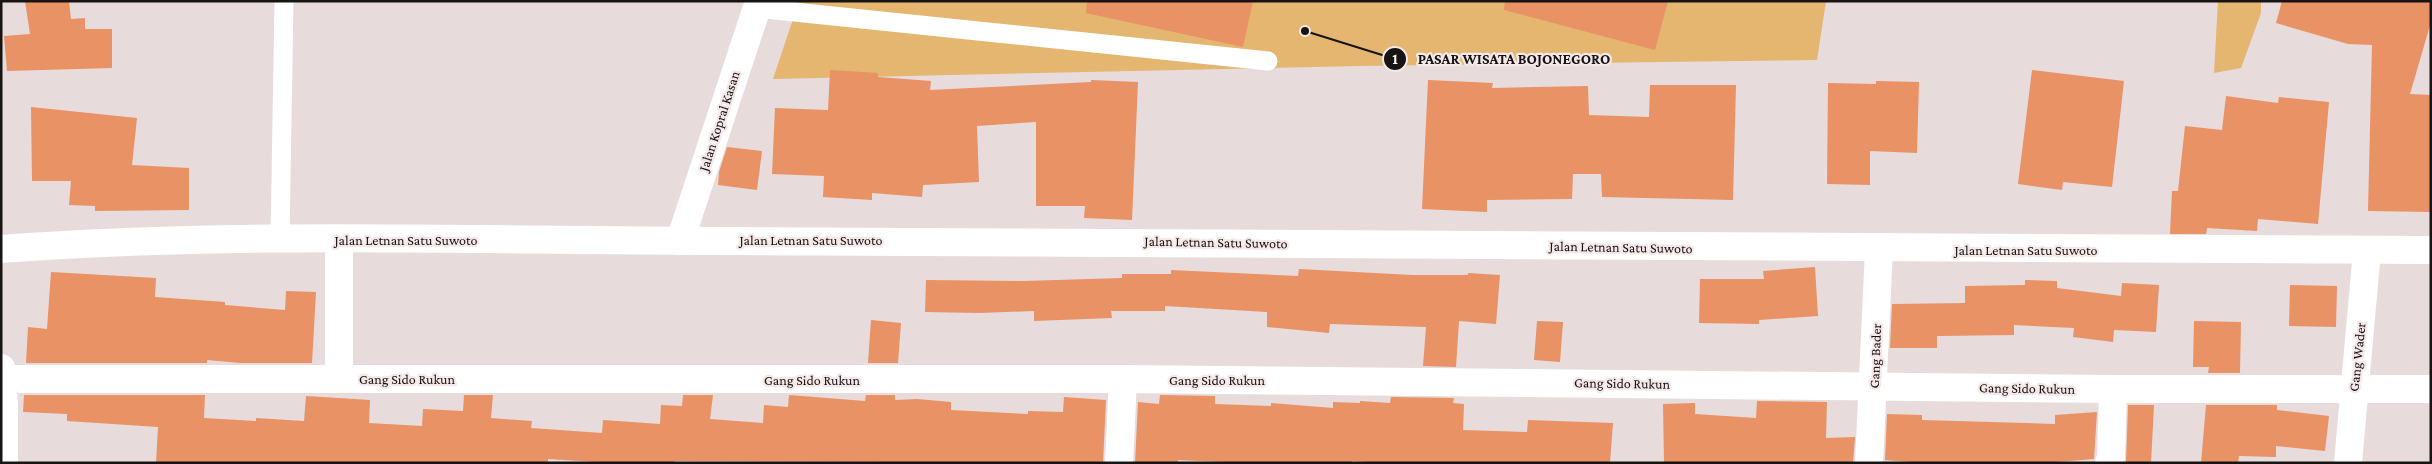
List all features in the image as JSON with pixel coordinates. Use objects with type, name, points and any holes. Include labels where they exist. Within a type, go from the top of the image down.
[{"type":"street","name":"Jalan Kopral Kasan","points":[[680,241],[757,5]]},
{"type":"street","name":"Jalan Letnan Satu Suwoto","points":[[1,249],[61,244],[339,239],[1188,242],[1880,250],[2431,250]]},
{"type":"street","points":[[339,239],[339,379]]},
{"type":"street","name":"Gang Bader","points":[[1869,463],[1880,250]]},
{"type":"street","name":"Gang Wader","points":[[2348,463],[2367,251]]},
{"type":"street","name":"Gang Sido Rukun","points":[[2,389],[339,379],[1123,379],[2113,389],[2354,387],[2431,389]]},
{"type":"street","points":[[1119,463],[1123,379]]},
{"type":"street","points":[[2,389],[4,463]]},
{"type":"street","points":[[2109,463],[2111,458],[2113,389]]},
{"type":"lane","points":[[280,239],[284,1]]},
{"type":"lane","points":[[757,5],[1268,61]]},
{"type":"shaded area","points":[[799,1],[1826,1],[1817,60],[1357,66],[773,79]]},
{"type":"shaded area","points":[[2218,1],[2261,1],[2261,13],[2241,68],[2214,73]]},
{"type":"building","points":[[25,1],[69,1],[71,19],[85,18],[85,29],[112,29],[112,68],[7,71],[4,36],[30,34]]},
{"type":"building","points":[[1087,1],[1253,1],[1243,47],[1086,13]]},
{"type":"building","points":[[1505,1],[1668,1],[1655,50],[1504,10]]},
{"type":"building","points":[[2282,1],[2431,1],[2431,22],[2410,94],[2431,95],[2431,212],[2368,211],[2372,45],[2348,44],[2276,23]]},
{"type":"building","points":[[830,70],[878,73],[878,77],[931,81],[930,90],[1091,82],[1091,80],[1138,82],[1132,220],[1084,218],[1085,206],[1036,206],[1036,122],[977,126],[979,182],[923,185],[922,197],[872,193],[872,200],[823,197],[824,176],[772,174],[775,108],[828,110]]},
{"type":"building","points":[[2032,70],[2124,81],[2112,187],[2063,182],[2062,190],[2018,184]]},
{"type":"building","points":[[1428,80],[1493,83],[1492,88],[1588,86],[1589,115],[1649,117],[1650,85],[1736,85],[1733,200],[1602,197],[1601,174],[1573,174],[1572,199],[1487,200],[1487,212],[1422,209]]},
{"type":"building","points":[[1876,81],[1919,82],[1917,153],[1870,151],[1870,185],[1827,184],[1828,83],[1876,84]]},
{"type":"building","points":[[2226,96],[2278,103],[2279,97],[2329,102],[2318,224],[2258,219],[2257,231],[2207,228],[2206,234],[2170,234],[2172,191],[2178,191],[2185,126],[2222,130]]},
{"type":"building","points":[[31,107],[137,118],[132,165],[189,168],[189,210],[95,211],[95,206],[69,205],[71,181],[32,181]]},
{"type":"building","points":[[727,147],[762,151],[757,190],[718,185],[719,172]]},
{"type":"building","points":[[1815,267],[1818,316],[1759,320],[1759,324],[1699,323],[1700,279],[1764,279],[1763,271]]},
{"type":"building","points":[[1299,269],[1412,275],[1468,275],[1468,273],[1500,275],[1496,324],[1459,321],[1456,367],[1423,366],[1426,327],[1330,324],[1329,333],[1267,327],[1267,312],[1165,306],[1165,311],[1111,311],[1112,318],[1034,321],[1034,311],[980,313],[925,312],[926,280],[1024,281],[1122,278],[1122,274],[1171,274],[1171,270],[1298,276]]},
{"type":"building","points":[[51,272],[156,278],[155,297],[225,302],[225,305],[285,310],[286,291],[316,292],[312,363],[240,363],[207,360],[207,363],[26,363],[28,327],[47,329]]},
{"type":"building","points":[[2025,280],[2057,281],[2057,288],[2121,296],[2122,283],[2159,285],[2156,332],[2114,330],[2113,342],[2073,337],[2074,328],[2014,325],[2014,335],[1937,336],[1937,348],[1890,348],[1892,304],[1965,303],[1965,286],[2025,285]]},
{"type":"building","points":[[2290,285],[2337,286],[2336,327],[2289,326]]},
{"type":"building","points":[[871,320],[901,323],[898,363],[868,363]]},
{"type":"building","points":[[1537,321],[1563,322],[1560,362],[1534,360]]},
{"type":"building","points":[[2194,321],[2241,322],[2240,373],[2208,373],[2209,367],[2193,367]]},
{"type":"building","points":[[24,395],[205,395],[204,418],[256,421],[256,418],[304,421],[306,396],[370,400],[369,423],[422,426],[423,409],[463,411],[464,395],[493,395],[491,418],[532,421],[531,428],[602,433],[603,420],[660,424],[661,405],[682,406],[683,395],[713,395],[710,419],[763,423],[764,405],[788,407],[789,395],[865,401],[866,395],[895,395],[895,400],[917,399],[951,402],[951,410],[1028,414],[1028,411],[1063,412],[1064,397],[1106,400],[1103,463],[675,461],[675,463],[613,463],[548,459],[548,463],[156,463],[158,427],[67,421],[67,414],[23,412]]},
{"type":"building","points":[[1160,395],[1215,396],[1215,404],[1271,406],[1271,403],[1333,408],[1333,402],[1390,403],[1391,397],[1454,398],[1453,403],[1464,404],[1463,430],[1527,432],[1528,420],[1613,423],[1610,463],[1380,463],[1352,461],[1352,463],[1242,463],[1178,460],[1178,463],[1135,463],[1138,402],[1159,404]]},
{"type":"building","points":[[1757,401],[1827,402],[1826,438],[1855,437],[1853,463],[1664,463],[1663,404],[1695,403],[1695,414],[1756,418]]},
{"type":"building","points":[[2128,405],[2154,405],[2151,463],[2126,463]]},
{"type":"building","points":[[2206,405],[2277,405],[2277,410],[2329,416],[2325,451],[2276,446],[2276,457],[2239,456],[2238,463],[2201,463]]},
{"type":"building","points":[[2097,412],[2094,459],[2044,463],[1921,463],[1885,460],[1887,414],[1922,415],[1922,420],[2055,424],[2055,415]]},
{"type":"place","name":"PASAR WISATA BOJONEGORO","points":[[1305,31]]}]
